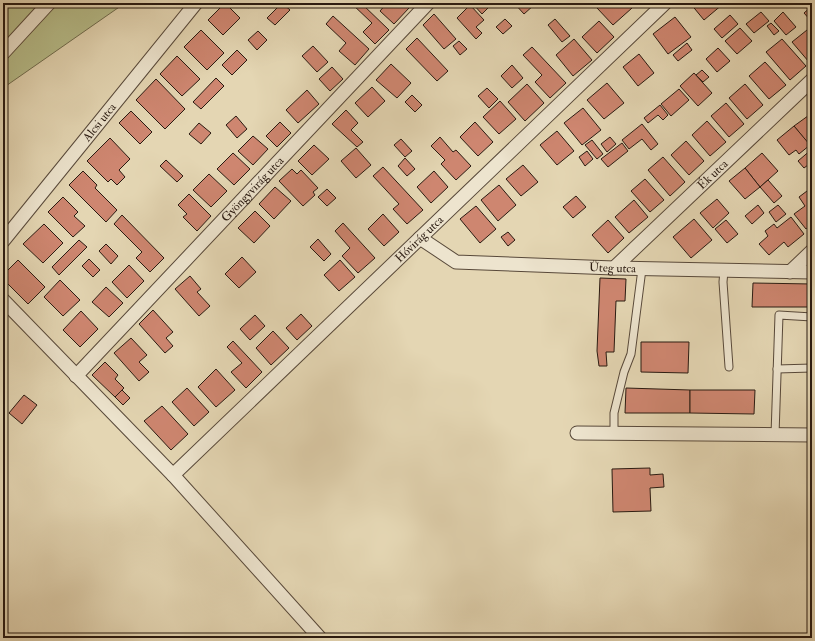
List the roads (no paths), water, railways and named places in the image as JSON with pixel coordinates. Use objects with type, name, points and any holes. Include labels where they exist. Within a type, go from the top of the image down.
[{"type":"street","points":[[3,53],[49,3]]},
{"type":"street","name":"Alcsi utca","points":[[3,240],[196,3]]},
{"type":"street","name":"Gyöngyvirág utca","points":[[76,376],[428,3]]},
{"type":"street","name":"Hóvirág utca","points":[[173,475],[666,3]]},
{"type":"street","name":"Ék utca","points":[[614,268],[812,80]]},
{"type":"street","name":"Üteg utca","points":[[420,238],[456,262],[642,269],[812,272]]},
{"type":"street","points":[[790,272],[812,251]]},
{"type":"street","points":[[3,300],[173,475],[318,637]]},
{"type":"street","points":[[577,433],[812,435]]},
{"type":"lane","points":[[614,433],[614,413],[624,372],[631,354],[642,269]]},
{"type":"lane","points":[[724,271],[723,282],[729,367]]},
{"type":"lane","points":[[775,435],[779,315],[812,317]]},
{"type":"lane","points":[[777,369],[812,368]]}]
